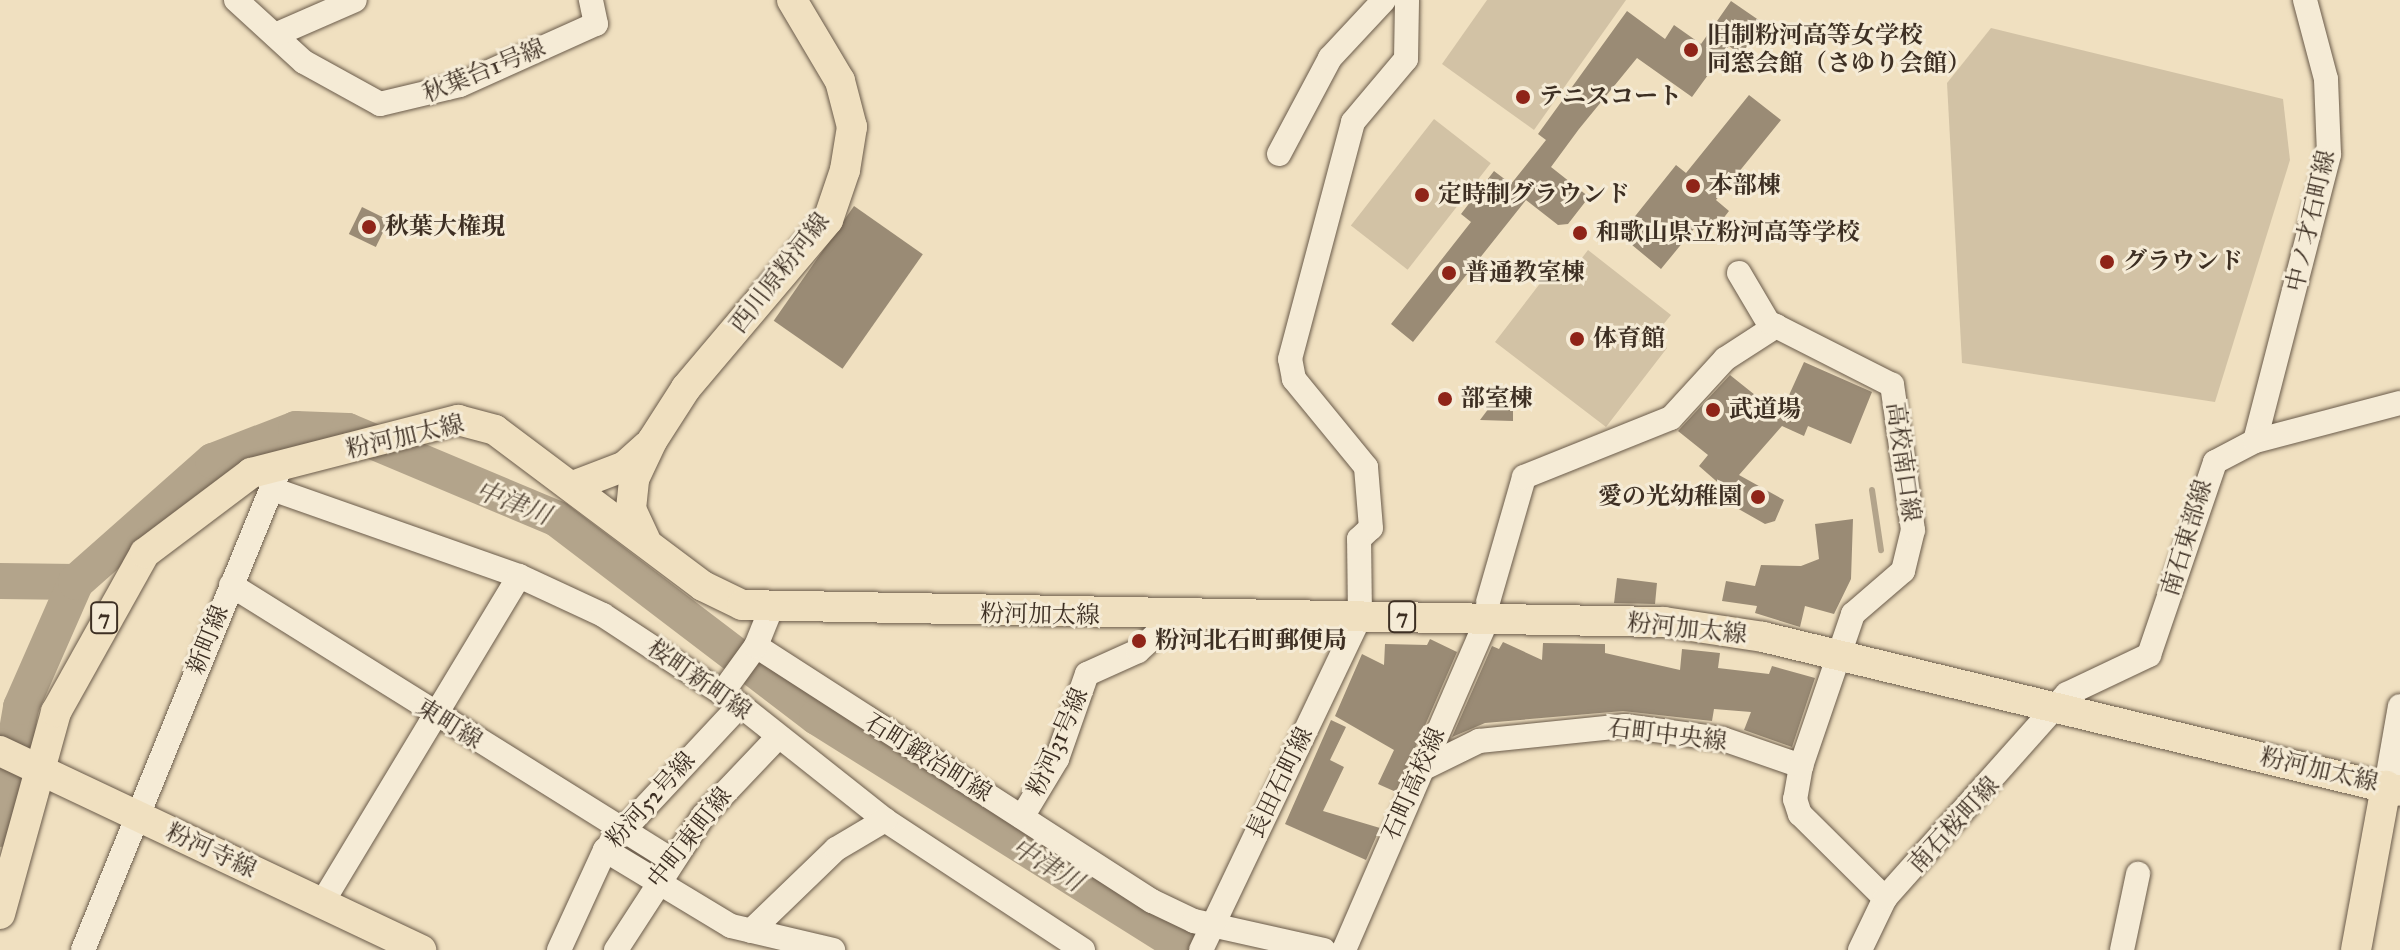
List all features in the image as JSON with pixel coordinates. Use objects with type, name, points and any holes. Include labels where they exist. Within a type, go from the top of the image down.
[{"type":"main road","name":"西川原粉河線","points":[[646,541],[631,509],[634,479],[652,441],[686,388],[828,220],[845,170],[852,127],[840,81],[792,0]]},
{"type":"main road","name":"粉河加太線","points":[[0,914],[20,761],[145,553],[212,498],[353,449],[458,420],[495,430],[722,598],[771,609],[1174,618],[1360,617],[1488,611],[1664,622],[1839,655],[2393,788]]},
{"type":"main road","name":"西川原粉河線","points":[[573,486],[625,466],[652,441]]},
{"type":"main road","name":"粉河寺線","points":[[20,761],[421,950]]},
{"type":"main road","points":[[2356,950],[2393,788]]},
{"type":"street","name":"秋葉台1号線","points":[[236,0],[304,62],[380,104],[460,85],[596,24],[591,0]]},
{"type":"street","points":[[275,35],[355,0]]},
{"type":"street","points":[[1279,154],[1330,58],[1384,0]]},
{"type":"street","points":[[1360,617],[1359,539],[1371,528],[1366,467],[1294,379],[1290,359],[1353,122],[1406,59],[1407,0]]},
{"type":"street","name":"中ノ才石町線","points":[[2255,441],[2329,154],[2326,79],[2305,0]]},
{"type":"street","points":[[1739,273],[1776,326]]},
{"type":"street","name":"高校南口線","points":[[1776,326],[1892,385],[1913,530],[1910,556],[1890,585],[1853,614],[1839,655]]},
{"type":"street","name":"石町高校線","points":[[1344,950],[1488,611],[1515,490],[1537,470],[1671,418],[1725,359],[1776,326]]},
{"type":"street","name":"南石東部線","points":[[2059,708],[2067,694],[2149,655],[2208,470],[2255,441],[2400,403]]},
{"type":"street","name":"桜町新町線","points":[[277,476],[519,576],[603,615],[730,694],[778,737],[885,820],[1083,950]]},
{"type":"street","name":"新町線","points":[[83,950],[277,476]]},
{"type":"street","points":[[322,903],[519,576]]},
{"type":"street","name":"東町線","points":[[231,585],[435,717],[621,829],[660,870]]},
{"type":"street","points":[[730,694],[756,646],[771,609]]},
{"type":"street","name":"長田石町線","points":[[1207,936],[1360,617]]},
{"type":"street","name":"粉河31号線","points":[[1022,817],[1057,759],[1087,674],[1138,651],[1174,618]]},
{"type":"street","name":"石町鍛冶町線","points":[[756,646],[1207,936],[1324,950]]},
{"type":"street","points":[[1839,655],[1801,766],[1795,799],[1800,814],[1885,898]]},
{"type":"street","name":"粉河52号線","points":[[559,950],[605,850],[730,694]]},
{"type":"street","points":[[2393,788],[2400,706]]},
{"type":"street","name":"南石桜町線","points":[[1860,950],[1885,898],[2059,708]]},
{"type":"street","name":"石町中央線","points":[[1420,770],[1479,741],[1625,726],[1723,739],[1801,766]]},
{"type":"street","name":"中町東町線","points":[[616,950],[660,870],[778,737]]},
{"type":"street","points":[[751,931],[836,849],[885,820]]},
{"type":"street","points":[[605,850],[660,870],[711,918],[751,931],[833,950]]},
{"type":"street","points":[[2122,950],[2138,874]]},
{"type":"shaded area","name":"テニスコート","points":[[1487,0],[1626,0],[1534,130],[1442,64]]},
{"type":"shaded area","name":"グラウンド","points":[[1991,28],[2283,99],[2290,160],[2215,402],[1962,363],[1947,83]]},
{"type":"shaded area","name":"定時制グラウンド","points":[[1434,119],[1491,163],[1408,270],[1351,225]]},
{"type":"shaded area","name":"体育館","points":[[1588,250],[1671,315],[1653,337],[1667,348],[1606,427],[1495,342],[1558,260],[1572,271]]},
{"type":"building","points":[[1731,1],[1763,23],[1741,55],[1729,46],[1692,97],[1637,58],[1551,167],[1589,197],[1568,224],[1558,225],[1526,200],[1413,342],[1391,324],[1471,222],[1461,214],[1494,171],[1511,184],[1546,140],[1538,134],[1627,11],[1665,39],[1674,25],[1701,44]]},
{"type":"building","name":"本部棟","points":[[1749,95],[1781,120],[1716,200],[1729,211],[1715,229],[1702,219],[1661,269],[1620,235],[1676,165],[1686,173]]},
{"type":"building","points":[[854,206],[923,254],[843,369],[774,321]]},
{"type":"building","name":"秋葉大権現","points":[[362,207],[389,220],[376,247],[349,234]]},
{"type":"building","points":[[1804,362],[1872,392],[1851,444],[1808,426],[1804,436],[1782,426],[1739,475],[1784,500],[1775,521],[1765,524],[1728,503],[1731,494],[1699,466],[1708,455],[1678,431],[1730,375],[1780,415]]},
{"type":"building","points":[[1492,404],[1513,405],[1513,421],[1480,420]]},
{"type":"building","points":[[1853,519],[1851,579],[1834,614],[1805,606],[1800,627],[1755,613],[1757,606],[1722,601],[1726,581],[1755,586],[1761,565],[1801,566],[1819,559],[1815,524]]},
{"type":"building","points":[[1617,578],[1657,583],[1655,604],[1614,603]]},
{"type":"building","points":[[1430,639],[1457,652],[1396,792],[1378,784],[1394,750],[1335,716],[1362,654],[1384,665],[1385,644],[1427,645]]},
{"type":"building","points":[[1503,642],[1542,660],[1543,643],[1605,644],[1605,653],[1680,670],[1682,649],[1720,653],[1718,668],[1769,674],[1772,666],[1815,678],[1792,747],[1744,730],[1751,712],[1714,709],[1712,721],[1623,711],[1485,723],[1452,737],[1492,646],[1499,649]]},
{"type":"building","points":[[1331,720],[1346,727],[1330,760],[1344,767],[1323,811],[1380,828],[1366,860],[1285,824]]},
{"type":"waterway","name":"中津川","points":[[0,829],[21,707],[76,582],[213,461],[296,429],[348,431],[557,519],[817,717],[1188,950]]},
{"type":"waterway","points":[[1872,490],[1881,550]]},
{"type":"waterway","points":[[0,581],[76,582]]},
{"type":"place","name":"旧制粉河高等女学校 同窓会館（さゆり会館）","points":[[1691,50]]},
{"type":"place","name":"テニスコート","points":[[1523,97]]},
{"type":"place","name":"本部棟","points":[[1693,186]]},
{"type":"place","name":"定時制グラウンド","points":[[1422,195]]},
{"type":"place","name":"秋葉大権現","points":[[369,227]]},
{"type":"place","name":"和歌山県立粉河高等学校","points":[[1580,233]]},
{"type":"place","name":"グラウンド","points":[[2107,262]]},
{"type":"place","name":"普通教室棟","points":[[1449,273]]},
{"type":"place","name":"体育館","points":[[1577,339]]},
{"type":"place","name":"部室棟","points":[[1445,399]]},
{"type":"place","name":"武道場","points":[[1713,410]]},
{"type":"place","name":"愛の光幼稚園","points":[[1758,497]]},
{"type":"place","name":"粉河北石町郵便局","points":[[1139,641]]}]
